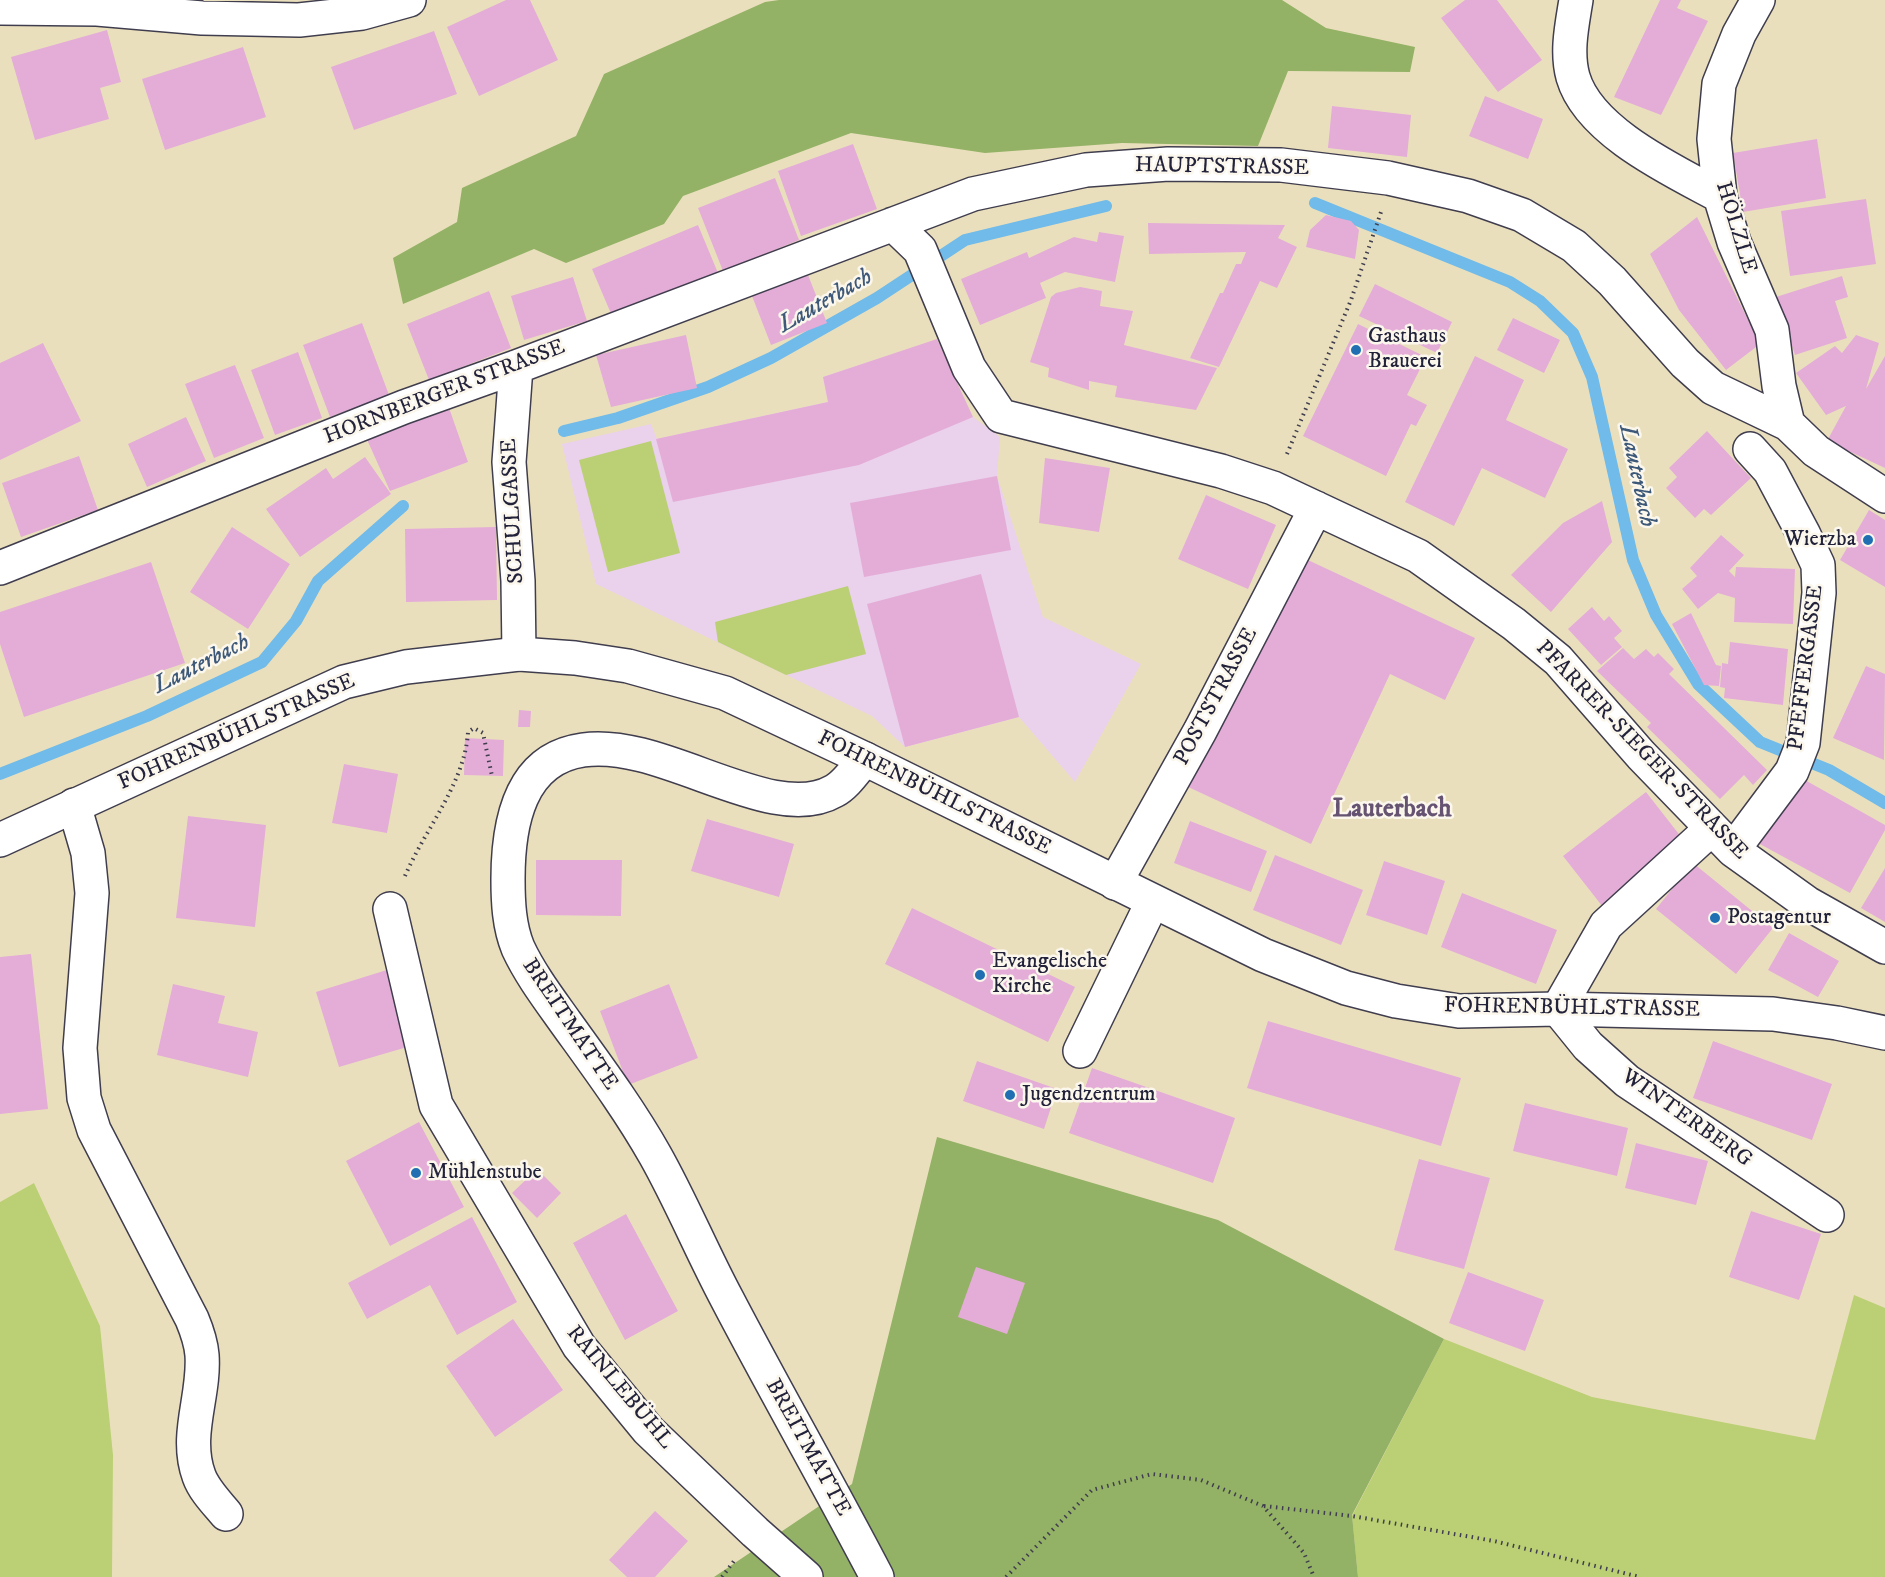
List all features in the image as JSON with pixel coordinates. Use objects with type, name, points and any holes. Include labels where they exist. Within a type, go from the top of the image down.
[{"type":"street","points":[[0,8],[97,9],[202,18],[299,20],[362,13],[409,0]]},
{"type":"street","points":[[1576,0],[1569,42],[1574,78],[1589,106],[1618,135],[1647,156],[1720,196]]},
{"type":"street","name":"HÖLZLE","points":[[1758,0],[1739,34],[1719,84],[1714,139],[1720,196],[1734,242],[1772,330],[1779,386],[1788,424]]},
{"type":"street","name":"HAUPTSTRASSE","points":[[892,224],[973,194],[1086,170],[1168,164],[1281,165],[1388,178],[1468,196],[1522,215],[1574,246],[1612,281],[1684,363],[1713,388],[1788,424],[1816,451],[1885,496]]},
{"type":"street","name":"PFARRER-SIEGER-STRASSE","points":[[892,224],[920,250],[935,292],[969,368],[1001,416],[1221,471],[1274,488],[1418,556],[1522,631],[1558,660],[1641,755],[1722,839],[1807,903],[1885,947]]},
{"type":"street","name":"HORNBERGER STRASSE","points":[[0,568],[404,407],[516,367],[892,224]]},
{"type":"street","name":"SCHULGASSE","points":[[516,367],[509,462],[518,581],[519,654]]},
{"type":"street","name":"PFEFFERGASSE","points":[[1558,1009],[1606,925],[1722,839],[1797,757],[1820,593],[1818,565],[1770,471],[1750,449]]},
{"type":"street","name":"POSTSTRASSE","points":[[1115,883],[1200,731],[1316,508]]},
{"type":"street","name":"FOHRENBÜHLSTRASSE","points":[[0,840],[344,682],[406,667],[519,654],[575,658],[675,678],[725,693],[865,759],[1263,956],[1346,988],[1396,1001],[1459,1011],[1558,1009],[1773,1014],[1837,1023],[1885,1033]]},
{"type":"street","name":"BREITMATTE","points":[[865,759],[836,790],[816,799],[786,801],[753,793],[677,764],[629,750],[599,747],[577,750],[552,762],[533,777],[520,799],[511,824],[508,905],[518,947],[543,991],[655,1155],[734,1314],[877,1577]]},
{"type":"street","points":[[74,805],[88,853],[92,893],[80,1048],[84,1098],[94,1130],[192,1319],[201,1342],[202,1358],[193,1452],[199,1477],[209,1495],[226,1514]]},
{"type":"street","points":[[1080,1051],[1152,903]]},
{"type":"street","name":"RAINLEBÜHL","points":[[390,909],[436,1105],[579,1346],[648,1430],[755,1533],[806,1577]]},
{"type":"street","name":"WINTERBERG","points":[[1558,1009],[1588,1046],[1627,1081],[1827,1215]]},
{"type":"path","points":[[1274,488],[1372,244],[1380,215]]},
{"type":"path","points":[[390,909],[418,844],[454,784],[468,745],[468,732],[474,728],[483,734],[493,781],[504,813],[511,824]]},
{"type":"path","points":[[1006,1577],[1092,1490],[1152,1474],[1201,1480],[1263,1506],[1352,1516],[1494,1541],[1640,1577]]},
{"type":"path","points":[[1263,1506],[1304,1553],[1314,1577]]},
{"type":"shaded area","points":[[933,341],[973,417],[1000,437],[997,476],[1043,617],[1141,664],[1075,782],[1019,717],[905,747],[872,716],[596,584],[562,444],[651,424],[657,439],[828,402],[823,377]]},
{"type":"green space","points":[[779,0],[1282,0],[1326,28],[1415,47],[1410,72],[1288,71],[1258,146],[1122,143],[985,153],[851,133],[683,196],[664,224],[566,263],[534,249],[403,304],[393,258],[457,222],[462,188],[576,136],[604,74],[765,2]]},
{"type":"green space","points":[[651,441],[680,553],[608,572],[579,460]]},
{"type":"green space","points":[[848,586],[866,654],[786,675],[718,642],[715,622]]},
{"type":"green space","points":[[937,1137],[1218,1220],[1444,1339],[1352,1515],[1358,1577],[714,1577],[852,1484]]},
{"type":"green space","points":[[34,1183],[100,1326],[113,1455],[112,1577],[0,1577],[0,1202]]},
{"type":"green space","points":[[1854,1295],[1885,1308],[1885,1577],[1358,1577],[1352,1516],[1444,1339],[1592,1397],[1815,1440]]},
{"type":"building","points":[[506,0],[530,0],[558,60],[479,96],[447,27]]},
{"type":"building","points":[[1465,0],[1497,0],[1542,60],[1498,92],[1441,18]]},
{"type":"building","points":[[1660,0],[1681,0],[1677,8],[1708,21],[1661,115],[1614,97]]},
{"type":"building","points":[[107,30],[121,82],[100,88],[109,119],[35,140],[11,57]]},
{"type":"building","points":[[434,31],[457,94],[354,130],[331,67]]},
{"type":"building","points":[[243,47],[266,117],[165,150],[142,79]]},
{"type":"building","points":[[1485,96],[1543,119],[1528,159],[1469,136]]},
{"type":"building","points":[[1332,106],[1411,115],[1407,157],[1328,148]]},
{"type":"building","points":[[1817,139],[1826,198],[1743,212],[1733,153]]},
{"type":"building","points":[[853,144],[877,209],[801,236],[778,171]]},
{"type":"building","points":[[775,178],[799,240],[723,271],[698,208]]},
{"type":"building","points":[[1866,199],[1876,264],[1790,276],[1781,211]]},
{"type":"building","points":[[1326,215],[1351,221],[1359,230],[1355,259],[1306,247],[1310,230]]},
{"type":"building","points":[[1697,217],[1760,344],[1726,370],[1679,310],[1650,254]]},
{"type":"building","points":[[1148,223],[1285,225],[1278,238],[1297,247],[1277,288],[1260,281],[1219,367],[1190,358],[1220,293],[1223,293],[1236,264],[1241,264],[1246,252],[1149,254]]},
{"type":"building","points":[[698,225],[718,273],[612,316],[592,269]]},
{"type":"building","points":[[1099,232],[1124,236],[1115,282],[1065,272],[1040,283],[1046,298],[980,325],[961,279],[1027,252],[1029,258],[1074,237],[1097,242]]},
{"type":"building","points":[[808,275],[827,323],[771,345],[752,296]]},
{"type":"building","points":[[1842,276],[1848,297],[1835,301],[1847,338],[1795,355],[1776,297]]},
{"type":"building","points":[[573,277],[587,321],[524,340],[511,296]]},
{"type":"building","points":[[1375,284],[1452,322],[1437,353],[1359,316]]},
{"type":"building","points":[[1080,287],[1102,291],[1100,306],[1133,311],[1124,345],[1217,368],[1196,410],[1115,397],[1117,386],[1089,381],[1089,390],[1048,377],[1049,368],[1030,362],[1051,297],[1056,293]]},
{"type":"building","points":[[489,291],[511,348],[429,380],[407,324]]},
{"type":"building","points":[[1513,318],[1560,340],[1544,373],[1497,350]]},
{"type":"building","points":[[362,323],[389,395],[330,417],[303,345]]},
{"type":"building","points":[[1358,324],[1426,357],[1407,395],[1427,405],[1416,426],[1411,424],[1386,476],[1303,436]]},
{"type":"building","points":[[686,335],[697,388],[611,407],[596,355]]},
{"type":"building","points":[[1856,335],[1879,343],[1866,389],[1885,356],[1885,468],[1827,441],[1846,406],[1826,415],[1796,373],[1835,346],[1842,353]]},
{"type":"building","points":[[937,339],[973,417],[859,465],[673,502],[656,439],[828,402],[823,377]]},
{"type":"building","points":[[43,343],[81,421],[0,460],[0,363]]},
{"type":"building","points":[[298,352],[322,418],[275,435],[251,370]]},
{"type":"building","points":[[1475,356],[1524,380],[1506,420],[1568,449],[1545,498],[1482,468],[1454,526],[1405,502]]},
{"type":"building","points":[[235,365],[264,438],[214,458],[185,384]]},
{"type":"building","points":[[448,405],[468,462],[390,491],[365,435]]},
{"type":"building","points":[[186,417],[206,461],[147,487],[128,444]]},
{"type":"building","points":[[1707,431],[1751,478],[1711,515],[1704,509],[1695,518],[1666,488],[1677,477],[1669,468]]},
{"type":"building","points":[[79,456],[98,510],[21,537],[2,483]]},
{"type":"building","points":[[365,457],[391,494],[300,557],[266,509],[326,468],[333,479]]},
{"type":"building","points":[[1045,458],[1110,468],[1099,532],[1039,523]]},
{"type":"building","points":[[997,476],[1011,550],[864,577],[850,503]]},
{"type":"building","points":[[1206,495],[1276,525],[1248,589],[1178,559]]},
{"type":"building","points":[[1602,501],[1612,542],[1551,612],[1511,575],[1563,523]]},
{"type":"building","name":"Wierzba","points":[[1869,510],[1885,520],[1885,587],[1840,560]]},
{"type":"building","points":[[232,527],[290,564],[248,629],[190,592]]},
{"type":"building","points":[[496,527],[497,600],[406,602],[405,529]]},
{"type":"building","points":[[1721,535],[1744,555],[1729,571],[1735,577],[1736,567],[1795,569],[1793,624],[1734,622],[1735,598],[1718,593],[1698,609],[1682,589],[1697,576],[1690,568]]},
{"type":"building","points":[[1295,554],[1475,638],[1445,700],[1390,674],[1311,844],[1186,786]]},
{"type":"building","points":[[151,562],[185,663],[24,717],[0,644],[0,612]]},
{"type":"building","points":[[981,574],[1019,717],[905,747],[867,604]]},
{"type":"building","points":[[1592,607],[1604,621],[1609,616],[1622,631],[1614,638],[1622,647],[1601,665],[1568,629]]},
{"type":"building","points":[[1691,613],[1716,665],[1721,666],[1719,686],[1704,685],[1672,624]]},
{"type":"building","points":[[1730,642],[1788,649],[1783,705],[1724,698],[1725,688],[1720,687],[1722,663],[1728,664]]},
{"type":"building","points":[[1623,648],[1634,659],[1646,649],[1654,657],[1658,653],[1674,669],[1669,674],[1767,770],[1753,785],[1744,775],[1720,799],[1647,727],[1651,723],[1597,671]]},
{"type":"building","points":[[1866,666],[1885,674],[1884,760],[1833,738]]},
{"type":"building","points":[[519,710],[531,711],[530,727],[518,727]]},
{"type":"building","points":[[465,738],[504,740],[503,776],[464,775]]},
{"type":"building","points":[[344,764],[398,774],[387,833],[332,823]]},
{"type":"building","points":[[1796,775],[1885,825],[1885,830],[1850,893],[1758,843]]},
{"type":"building","points":[[1646,792],[1689,847],[1606,911],[1563,856]]},
{"type":"building","points":[[188,816],[266,825],[255,927],[176,918]]},
{"type":"building","points":[[707,819],[794,844],[779,897],[691,871]]},
{"type":"building","points":[[1190,821],[1267,851],[1251,892],[1174,863]]},
{"type":"building","points":[[1275,855],[1363,890],[1341,945],[1253,910]]},
{"type":"building","points":[[536,860],[622,860],[621,916],[536,915]]},
{"type":"building","points":[[1384,861],[1445,881],[1427,935],[1366,915]]},
{"type":"building","name":"Postagentur","points":[[1693,863],[1773,928],[1736,974],[1656,909]]},
{"type":"building","points":[[1885,868],[1885,922],[1861,908]]},
{"type":"building","points":[[1462,893],[1557,930],[1536,984],[1441,947]]},
{"type":"building","name":"Evangelische Kirche","points":[[912,908],[1075,987],[1048,1042],[885,964]]},
{"type":"building","points":[[1789,933],[1839,961],[1818,997],[1768,970]]},
{"type":"building","points":[[31,954],[48,1109],[0,1114],[0,957]]},
{"type":"building","points":[[390,969],[414,1045],[339,1067],[316,992]]},
{"type":"building","points":[[173,984],[225,996],[218,1023],[258,1032],[248,1077],[157,1055]]},
{"type":"building","points":[[669,984],[698,1058],[628,1085],[600,1011]]},
{"type":"building","points":[[1268,1021],[1461,1078],[1441,1146],[1247,1088]]},
{"type":"building","points":[[1713,1041],[1832,1084],[1812,1140],[1693,1098]]},
{"type":"building","name":"Jugendzentrum","points":[[977,1061],[1057,1089],[1044,1129],[963,1101]]},
{"type":"building","points":[[1092,1068],[1235,1118],[1213,1183],[1069,1133]]},
{"type":"building","points":[[1525,1103],[1628,1128],[1617,1176],[1513,1151]]},
{"type":"building","points":[[419,1122],[464,1207],[390,1246],[346,1161]]},
{"type":"building","points":[[1636,1143],[1708,1161],[1696,1205],[1625,1188]]},
{"type":"building","points":[[1419,1159],[1490,1178],[1464,1269],[1394,1250]]},
{"type":"building","points":[[537,1169],[561,1193],[537,1218],[512,1193]]},
{"type":"building","points":[[1751,1211],[1821,1234],[1799,1300],[1729,1277]]},
{"type":"building","points":[[626,1214],[678,1311],[625,1340],[573,1243]]},
{"type":"building","points":[[472,1217],[517,1302],[457,1335],[430,1285],[367,1319],[348,1283]]},
{"type":"building","points":[[976,1267],[1025,1283],[1007,1334],[958,1317]]},
{"type":"building","points":[[1468,1272],[1544,1300],[1525,1351],[1449,1323]]},
{"type":"building","points":[[513,1319],[563,1390],[495,1437],[446,1366]]},
{"type":"building","points":[[655,1511],[688,1541],[655,1577],[627,1577],[609,1560]]},
{"type":"waterway","name":"Lauterbach","points":[[1315,203],[1510,282],[1540,301],[1573,333],[1592,377],[1633,560],[1656,615],[1698,684],[1760,742],[1829,770],[1885,803]]},
{"type":"waterway","name":"Lauterbach","points":[[564,431],[618,418],[708,387],[771,358],[877,298],[965,240],[1106,206]]},
{"type":"waterway","name":"Lauterbach","points":[[0,774],[147,716],[262,662],[296,621],[318,581],[403,506]]},
{"type":"place","name":"Gasthaus Brauerei","points":[[1356,350]]},
{"type":"place","name":"Wierzba","points":[[1868,540]]},
{"type":"place","name":"Postagentur","points":[[1715,918]]},
{"type":"place","name":"Evangelische Kirche","points":[[980,975]]},
{"type":"place","name":"Jugendzentrum","points":[[1010,1095]]},
{"type":"place","name":"Mühlenstube","points":[[416,1173]]},
{"type":"district","name":"Lauterbach","points":[[1392,811]]}]
